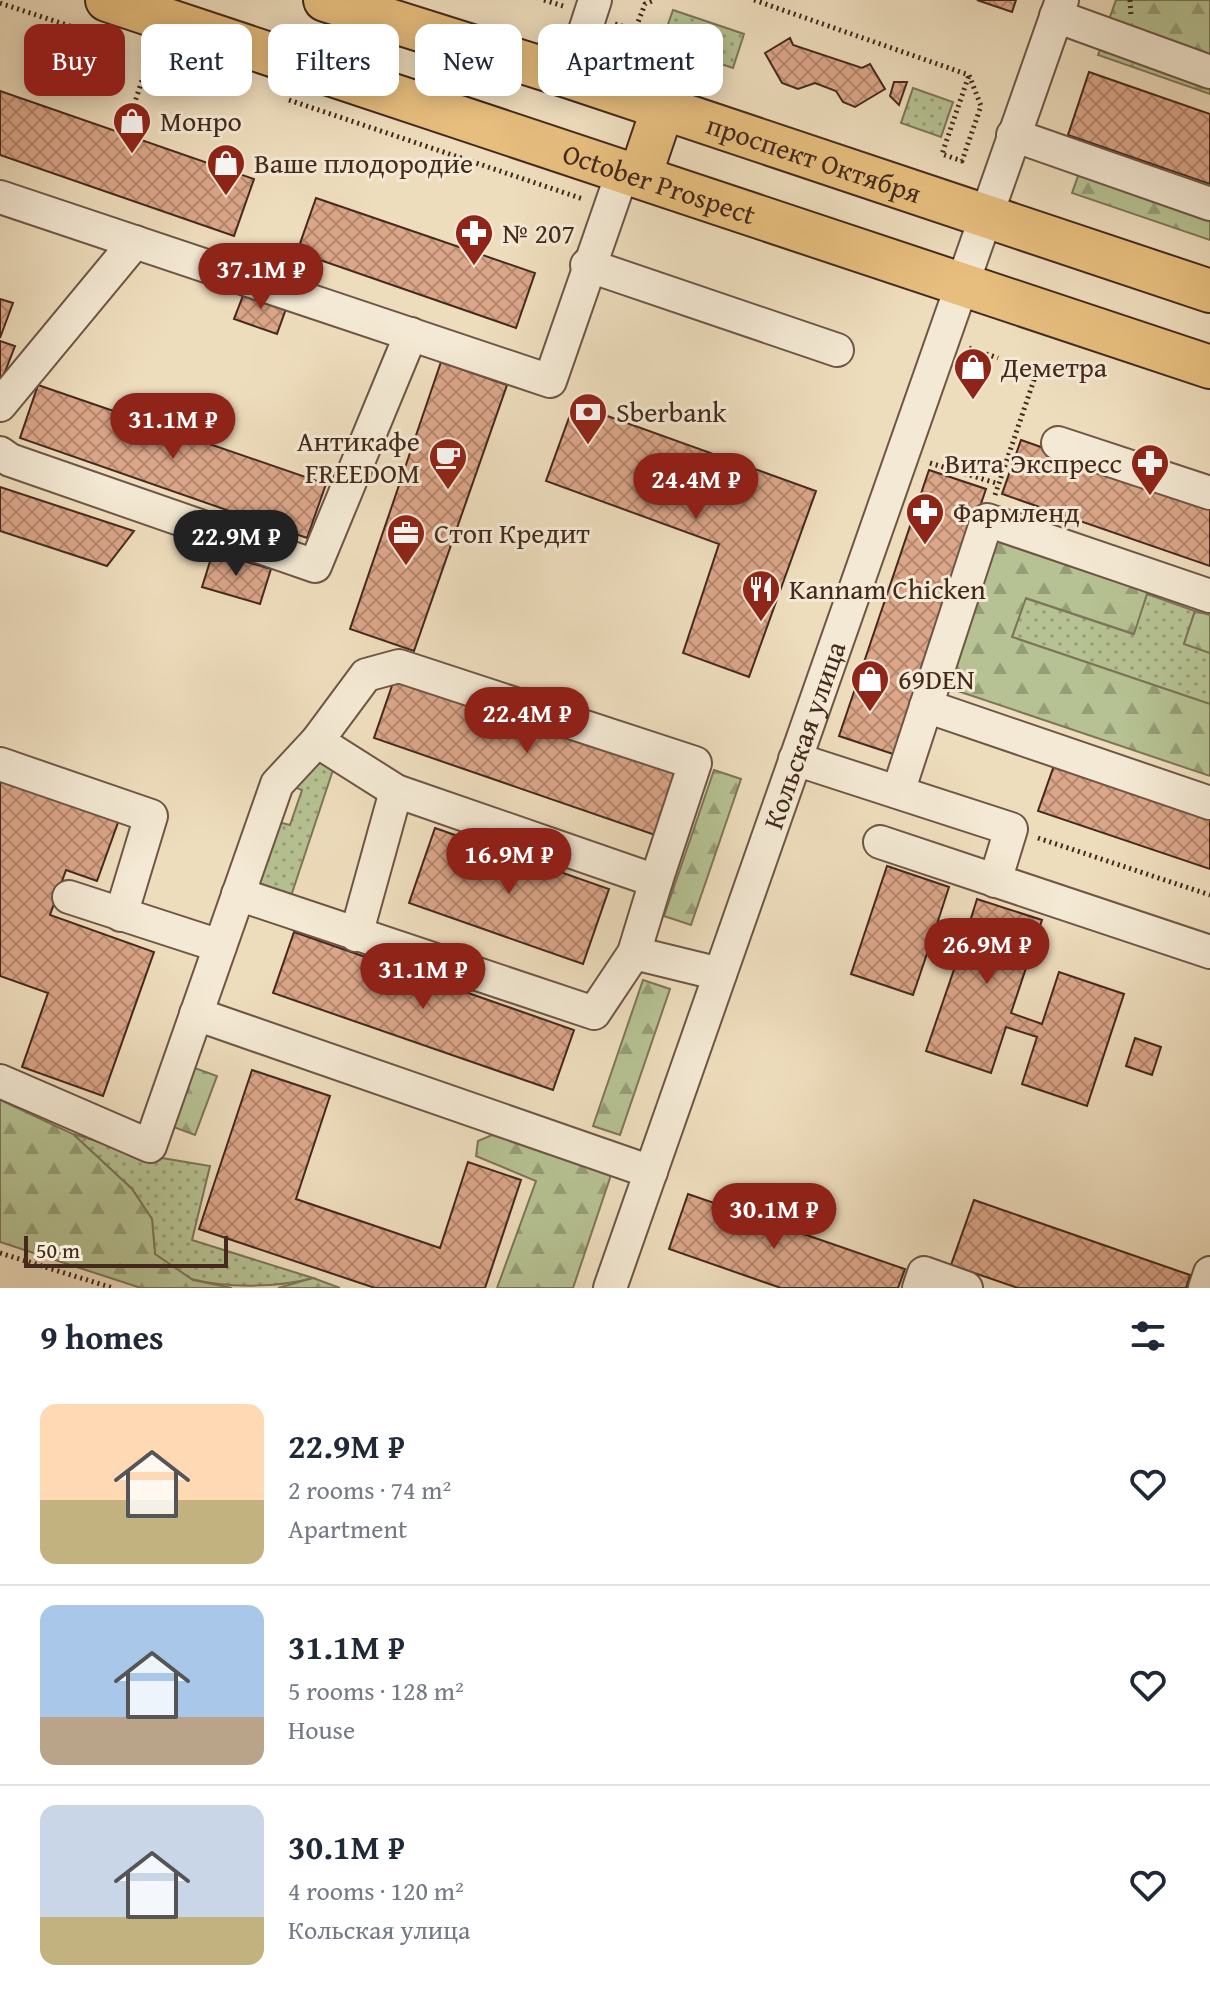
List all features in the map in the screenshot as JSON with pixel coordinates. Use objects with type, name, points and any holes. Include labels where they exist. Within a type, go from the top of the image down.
[{"type":"main road","name":"проспект Октября","points":[[325,0],[538,67]]},
{"type":"main road","name":"October Prospect","points":[[106,19],[624,185],[961,283],[1210,367]]},
{"type":"main road","name":"проспект Октября","points":[[627,96],[1210,291]]},
{"type":"main road","points":[[624,185],[663,108]]},
{"type":"street","points":[[1059,8],[1210,72]]},
{"type":"street","name":"Кольская улица","points":[[610,1288],[1059,8]]},
{"type":"street","points":[[1013,135],[1210,204]]},
{"type":"street","points":[[0,197],[550,381],[587,265],[624,185]]},
{"type":"street","points":[[0,405],[135,242]]},
{"type":"street","points":[[587,265],[837,350]]},
{"type":"street","points":[[0,453],[10,460],[315,566],[411,334]]},
{"type":"street","points":[[1058,443],[1210,493]]},
{"type":"street","points":[[898,792],[987,520],[1210,596]]},
{"type":"street","points":[[0,1081],[150,1146],[238,894],[277,784],[317,741],[366,675],[399,666],[695,763],[634,953],[594,1013],[238,894]]},
{"type":"street","points":[[926,706],[1210,803]]},
{"type":"street","points":[[317,741],[396,791],[656,881]]},
{"type":"street","points":[[795,759],[1011,829],[995,881]]},
{"type":"street","points":[[0,764],[151,816],[121,915]]},
{"type":"street","points":[[356,935],[396,791]]},
{"type":"street","points":[[880,842],[1210,952]]},
{"type":"street","points":[[69,897],[220,946]]},
{"type":"street","points":[[634,953],[720,974]]},
{"type":"street","points":[[196,1014],[651,1172]]},
{"type":"street","points":[[919,1288],[924,1273],[966,1288]]},
{"type":"path","points":[[592,8],[635,30],[645,4],[654,0]]},
{"type":"path","points":[[754,0],[969,75],[981,106],[962,161],[942,154],[969,75]]},
{"type":"path","points":[[0,3],[106,19]]},
{"type":"path","points":[[136,48],[141,50]]},
{"type":"path","points":[[132,111],[141,84]]},
{"type":"path","points":[[284,98],[624,185]]},
{"type":"path","points":[[964,347],[998,358]]},
{"type":"path","points":[[987,520],[1037,371]]},
{"type":"path","points":[[926,461],[999,484]]},
{"type":"path","points":[[1011,829],[1210,895]]},
{"type":"path","points":[[0,1253],[113,1288]]},
{"type":"green space","points":[[1116,0],[1210,0],[1210,68],[1105,31]]},
{"type":"green space","points":[[673,10],[714,24],[668,24]]},
{"type":"green space","points":[[723,27],[744,34],[733,68],[723,65]]},
{"type":"green space","points":[[1105,38],[1210,76],[1210,94],[1098,55]]},
{"type":"green space","points":[[913,88],[953,102],[941,137],[901,123]]},
{"type":"green space","points":[[1083,162],[1210,207],[1210,240],[1072,193]]},
{"type":"green space","points":[[995,541],[1145,591],[1147,594],[1134,634],[1026,598],[1012,637],[1210,704],[1210,776],[946,687]]},
{"type":"green space","points":[[1147,594],[1195,611],[1184,644],[1210,653],[1210,704],[1012,637],[1025,598],[1133,634]]},
{"type":"green space","points":[[1195,611],[1210,615],[1210,653],[1184,644]]},
{"type":"green space","points":[[312,760],[334,767],[291,896],[253,883],[274,821],[290,825],[302,790],[286,784]]},
{"type":"green space","points":[[714,770],[741,779],[691,925],[664,916]]},
{"type":"green space","points":[[643,980],[670,989],[620,1135],[593,1126]]},
{"type":"green space","points":[[189,1066],[217,1076],[195,1135],[168,1125]]},
{"type":"green space","points":[[0,1100],[73,1134],[132,1189],[152,1219],[155,1254],[193,1280],[232,1288],[141,1288],[0,1242]]},
{"type":"green space","points":[[73,1134],[144,1155],[210,1166],[192,1240],[313,1278],[252,1286],[205,1282],[186,1276],[155,1254],[152,1219],[132,1189]]},
{"type":"green space","points":[[492,1135],[611,1175],[573,1288],[497,1288],[536,1181],[476,1156],[478,1141]]},
{"type":"green space","points":[[313,1278],[340,1288],[278,1288]]},
{"type":"building","points":[[977,0],[1016,0],[1012,12]]},
{"type":"building","points":[[790,38],[793,45],[862,68],[870,64],[885,89],[855,107],[843,102],[836,91],[815,83],[798,89],[782,83],[765,53]]},
{"type":"building","points":[[1089,72],[1210,114],[1210,184],[1068,135]]},
{"type":"building","points":[[894,82],[907,82],[899,105],[890,96]]},
{"type":"building","points":[[0,91],[254,179],[234,236],[0,155]]},
{"type":"building","points":[[316,198],[535,273],[516,328],[297,252]]},
{"type":"building","points":[[246,288],[288,303],[277,334],[234,319]]},
{"type":"building","points":[[0,299],[13,303],[0,338]]},
{"type":"building","points":[[0,341],[15,346],[1,382],[0,382]]},
{"type":"building","points":[[441,362],[507,385],[414,651],[350,629]]},
{"type":"building","points":[[38,385],[326,484],[307,538],[20,438]]},
{"type":"building","points":[[574,404],[816,491],[749,677],[683,653],[719,544],[546,481]]},
{"type":"building","points":[[1021,440],[1210,506],[1210,566],[1002,494]]},
{"type":"building","points":[[929,470],[986,489],[896,755],[839,736]]},
{"type":"building","points":[[0,487],[134,531],[107,566],[0,531]]},
{"type":"building","points":[[213,552],[271,569],[260,604],[202,587]]},
{"type":"building","points":[[396,674],[679,772],[658,836],[374,738]]},
{"type":"building","points":[[1057,757],[1210,809],[1210,869],[1038,811]]},
{"type":"building","points":[[0,774],[120,817],[97,881],[66,870],[50,915],[154,952],[103,1096],[22,1067],[48,993],[0,976]]},
{"type":"building","points":[[435,828],[609,889],[583,964],[409,903]]},
{"type":"building","points":[[887,866],[949,887],[937,924],[966,934],[977,899],[1042,920],[1011,1013],[1042,1024],[1059,972],[1124,994],[1087,1106],[1022,1084],[1037,1037],[1006,1027],[991,1073],[926,1051],[960,952],[931,942],[913,995],[851,974]]},
{"type":"building","points":[[294,932],[574,1030],[553,1090],[273,993]]},
{"type":"building","points":[[1135,1038],[1161,1047],[1152,1075],[1126,1066]]},
{"type":"building","points":[[252,1070],[330,1096],[296,1199],[440,1248],[468,1162],[521,1180],[485,1288],[375,1288],[199,1229]]},
{"type":"building","points":[[688,1194],[905,1269],[898,1288],[781,1288],[669,1249]]},
{"type":"building","points":[[974,1200],[1190,1275],[1186,1288],[1018,1288],[951,1265]]},
{"type":"place","name":"Монро","points":[[132,155]]},
{"type":"place","name":"Ваше плодородие","points":[[226,197]]},
{"type":"place","name":"№ 207","points":[[474,267]]},
{"type":"place","name":"Деметра","points":[[973,401]]},
{"type":"place","name":"Sberbank","points":[[588,446]]},
{"type":"place","name":"Антикафе FREEDOM","points":[[448,491]]},
{"type":"place","name":"Вита Экспресс","points":[[1150,497]]},
{"type":"place","name":"Фармленд","points":[[925,546]]},
{"type":"place","name":"Стоп Кредит","points":[[406,567]]},
{"type":"place","name":"Kannam Chicken","points":[[761,623]]},
{"type":"place","name":"69DEN","points":[[870,713]]}]
